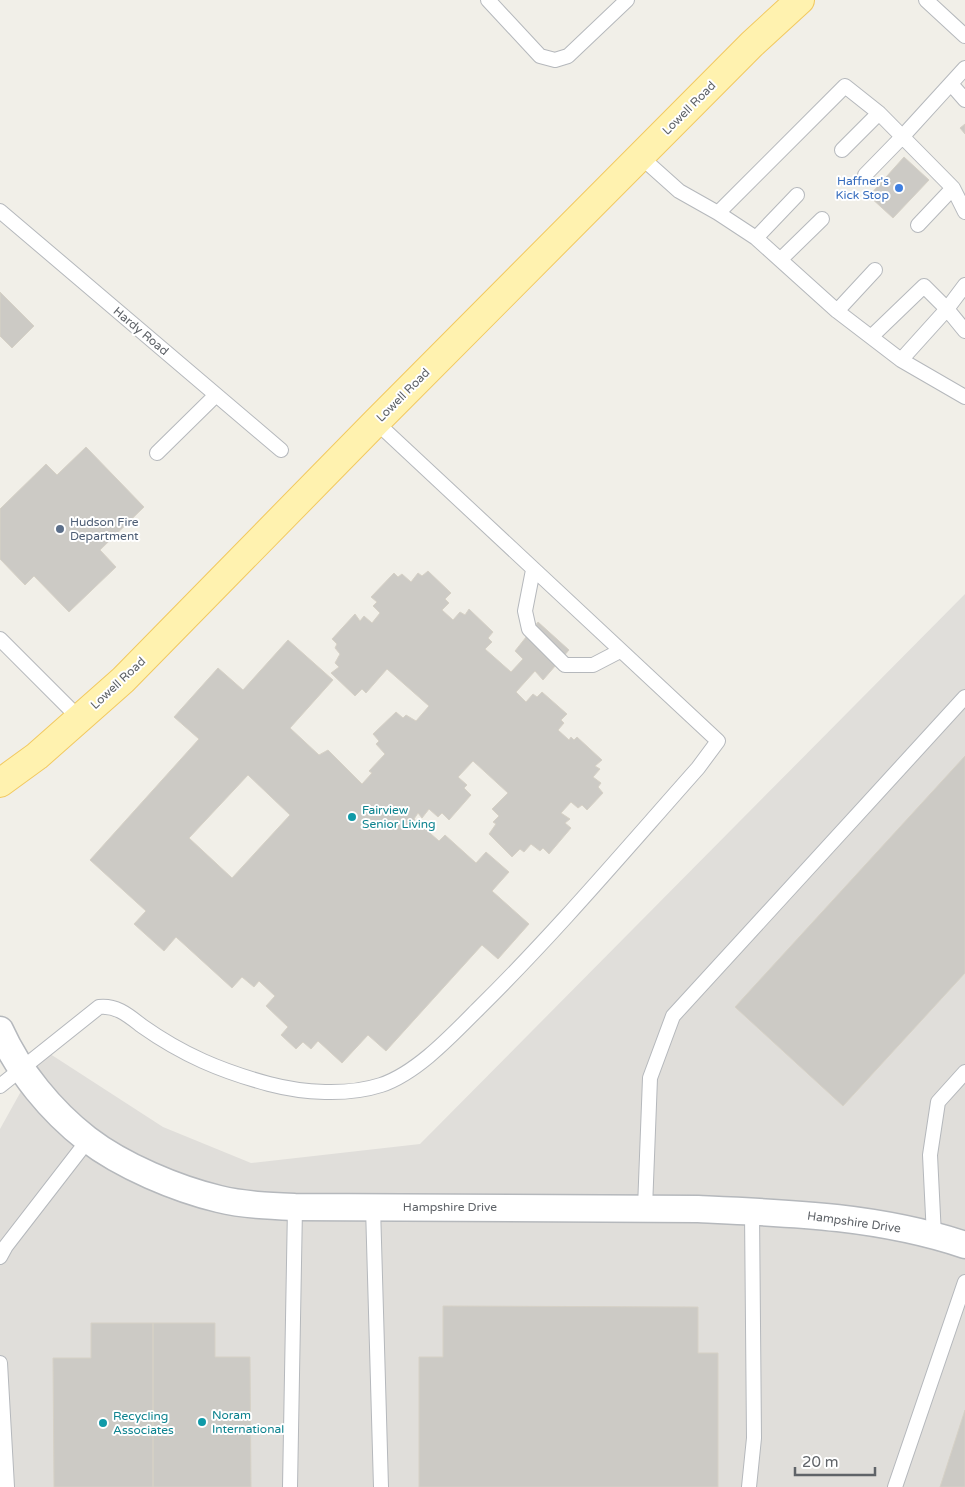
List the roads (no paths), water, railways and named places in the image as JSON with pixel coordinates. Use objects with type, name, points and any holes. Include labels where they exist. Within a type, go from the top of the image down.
[{"type":"main road","name":"Lowell Road","points":[[0,783],[37,756],[123,680],[376,422],[641,158],[752,44],[800,0]]},
{"type":"street","name":"Hampshire Drive","points":[[0,1030],[21,1068],[41,1095],[88,1140],[148,1174],[220,1200],[255,1205],[295,1207],[645,1208],[752,1211],[823,1216],[885,1225],[965,1245]]},
{"type":"lane","points":[[488,0],[540,56],[555,60],[568,56],[627,0]]},
{"type":"lane","points":[[926,0],[965,36]]},
{"type":"lane","points":[[865,175],[965,68]]},
{"type":"lane","points":[[951,84],[965,100]]},
{"type":"lane","points":[[718,213],[845,86],[879,113],[953,188],[965,212]]},
{"type":"lane","points":[[842,150],[879,113]]},
{"type":"lane","points":[[641,158],[678,191],[718,213],[756,238],[837,310],[901,360],[965,398]]},
{"type":"lane","points":[[918,225],[953,188]]},
{"type":"lane","points":[[756,238],[797,195]]},
{"type":"lane","name":"Hardy Road","points":[[0,211],[281,450]]},
{"type":"lane","points":[[781,260],[822,218]]},
{"type":"lane","points":[[837,310],[875,270]]},
{"type":"lane","points":[[901,360],[947,309],[965,285]]},
{"type":"lane","points":[[871,337],[924,286],[947,309],[965,331]]},
{"type":"lane","points":[[157,453],[216,395]]},
{"type":"lane","points":[[0,1086],[99,1007],[109,1006],[125,1014],[163,1041],[199,1060],[249,1079],[285,1089],[315,1092],[356,1090],[381,1085],[402,1076],[458,1029],[520,967],[698,768],[718,741],[620,652],[376,422]]},
{"type":"lane","points":[[533,570],[525,610],[529,629],[565,666],[593,665],[620,652]]},
{"type":"lane","points":[[0,639],[80,718]]},
{"type":"lane","points":[[645,1208],[650,1078],[672,1016],[965,697]]},
{"type":"lane","points":[[934,1236],[930,1155],[938,1102],[965,1072]]},
{"type":"lane","points":[[0,1257],[6,1246],[88,1140]]},
{"type":"lane","points":[[290,1487],[295,1207]]},
{"type":"lane","points":[[373,1207],[382,1487]]},
{"type":"lane","points":[[749,1487],[754,1438],[752,1211]]},
{"type":"lane","points":[[895,1487],[965,1282]]},
{"type":"lane","points":[[0,1363],[7,1487]]},
{"type":"place","name":"Haffner's Kick Stop","points":[[899,188]]},
{"type":"place","name":"Hudson Fire Department","points":[[60,529]]},
{"type":"place","name":"Fairview Senior Living","points":[[352,817]]},
{"type":"place","name":"Noram International","points":[[202,1422]]},
{"type":"place","name":"Recycling Associates","points":[[103,1423]]}]
